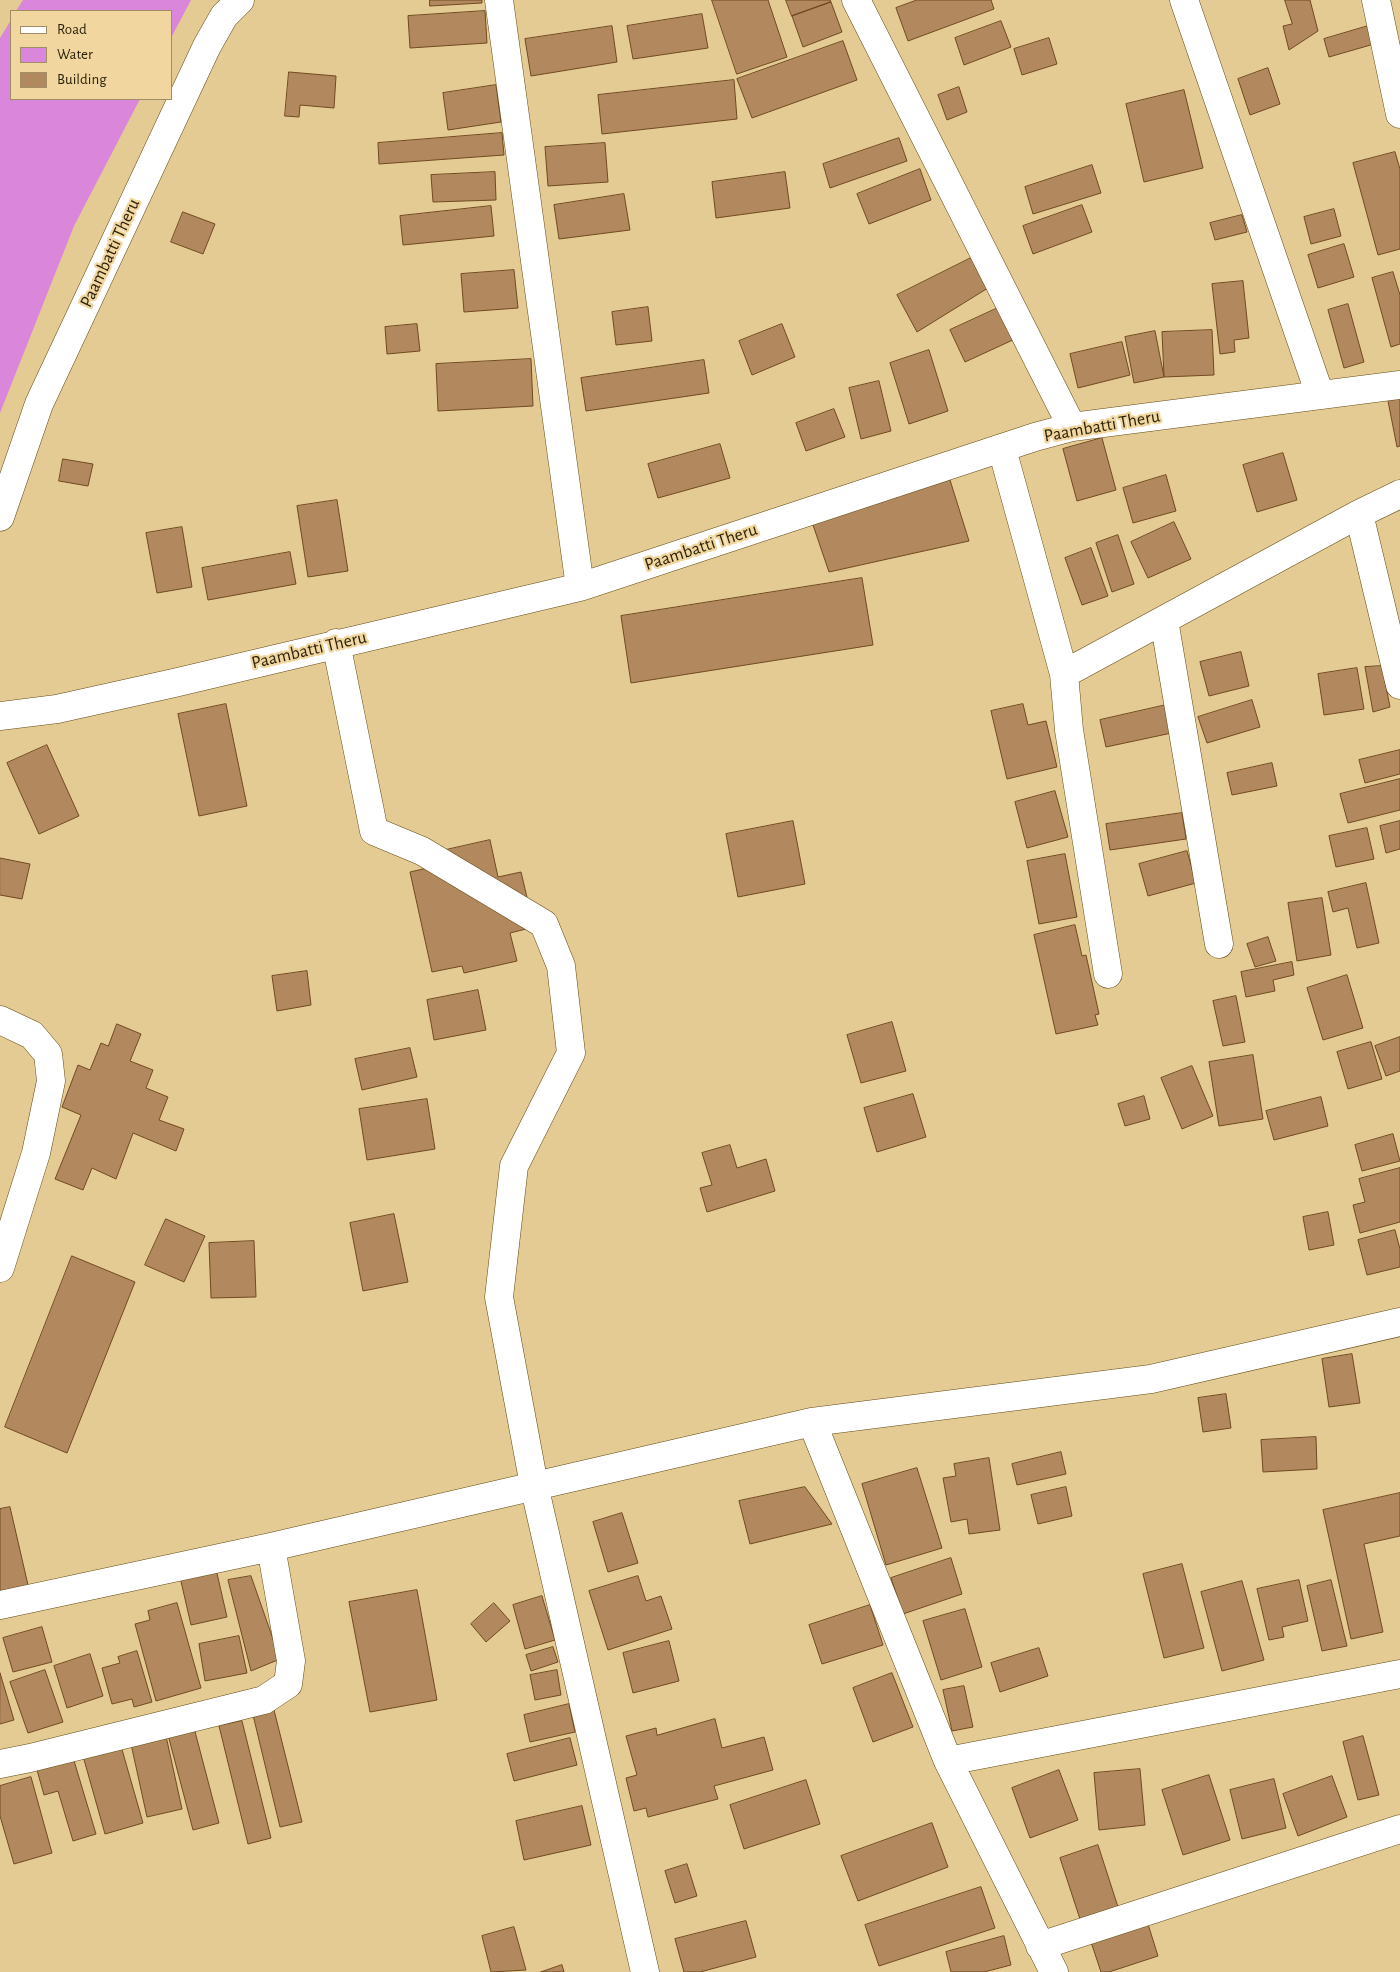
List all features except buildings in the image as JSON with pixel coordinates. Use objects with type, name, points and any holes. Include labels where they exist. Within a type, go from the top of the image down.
[{"type":"street","name":"Paambatti Theru","points":[[0,517],[39,404],[207,46],[224,16],[240,0]]},
{"type":"street","points":[[499,0],[580,587]]},
{"type":"street","points":[[1184,0],[1320,395]]},
{"type":"street","points":[[1376,0],[1400,114]]},
{"type":"street","points":[[861,1],[1072,427]]},
{"type":"street","name":"Paambatti Theru","points":[[0,716],[57,709],[174,683],[336,643],[580,587],[1072,427],[1400,384]]},
{"type":"street","points":[[1002,450],[1064,674],[1070,730],[1108,974]]},
{"type":"street","points":[[1064,674],[1359,514],[1400,494]]},
{"type":"street","points":[[1359,514],[1400,685]]},
{"type":"street","points":[[1164,620],[1219,944]]},
{"type":"street","points":[[336,643],[374,831],[422,851],[544,924],[561,966],[571,1054],[514,1166],[500,1297],[534,1485],[645,1972]]},
{"type":"street","points":[[0,1020],[32,1035],[48,1054],[52,1081],[36,1153],[0,1268]]},
{"type":"street","points":[[0,1605],[271,1547],[812,1422],[1151,1379],[1400,1322]]},
{"type":"street","points":[[812,1422],[948,1761],[1054,1972]]},
{"type":"street","points":[[0,1764],[40,1756],[264,1700],[288,1684],[291,1661],[271,1547]]},
{"type":"street","points":[[948,1761],[1400,1674]]},
{"type":"street","points":[[1040,1946],[1400,1829]]},
{"type":"water","points":[[23,0],[191,0],[172,36],[172,10],[17,10]]},
{"type":"water","points":[[10,22],[10,100],[139,100],[74,226],[0,413],[0,38]]}]
